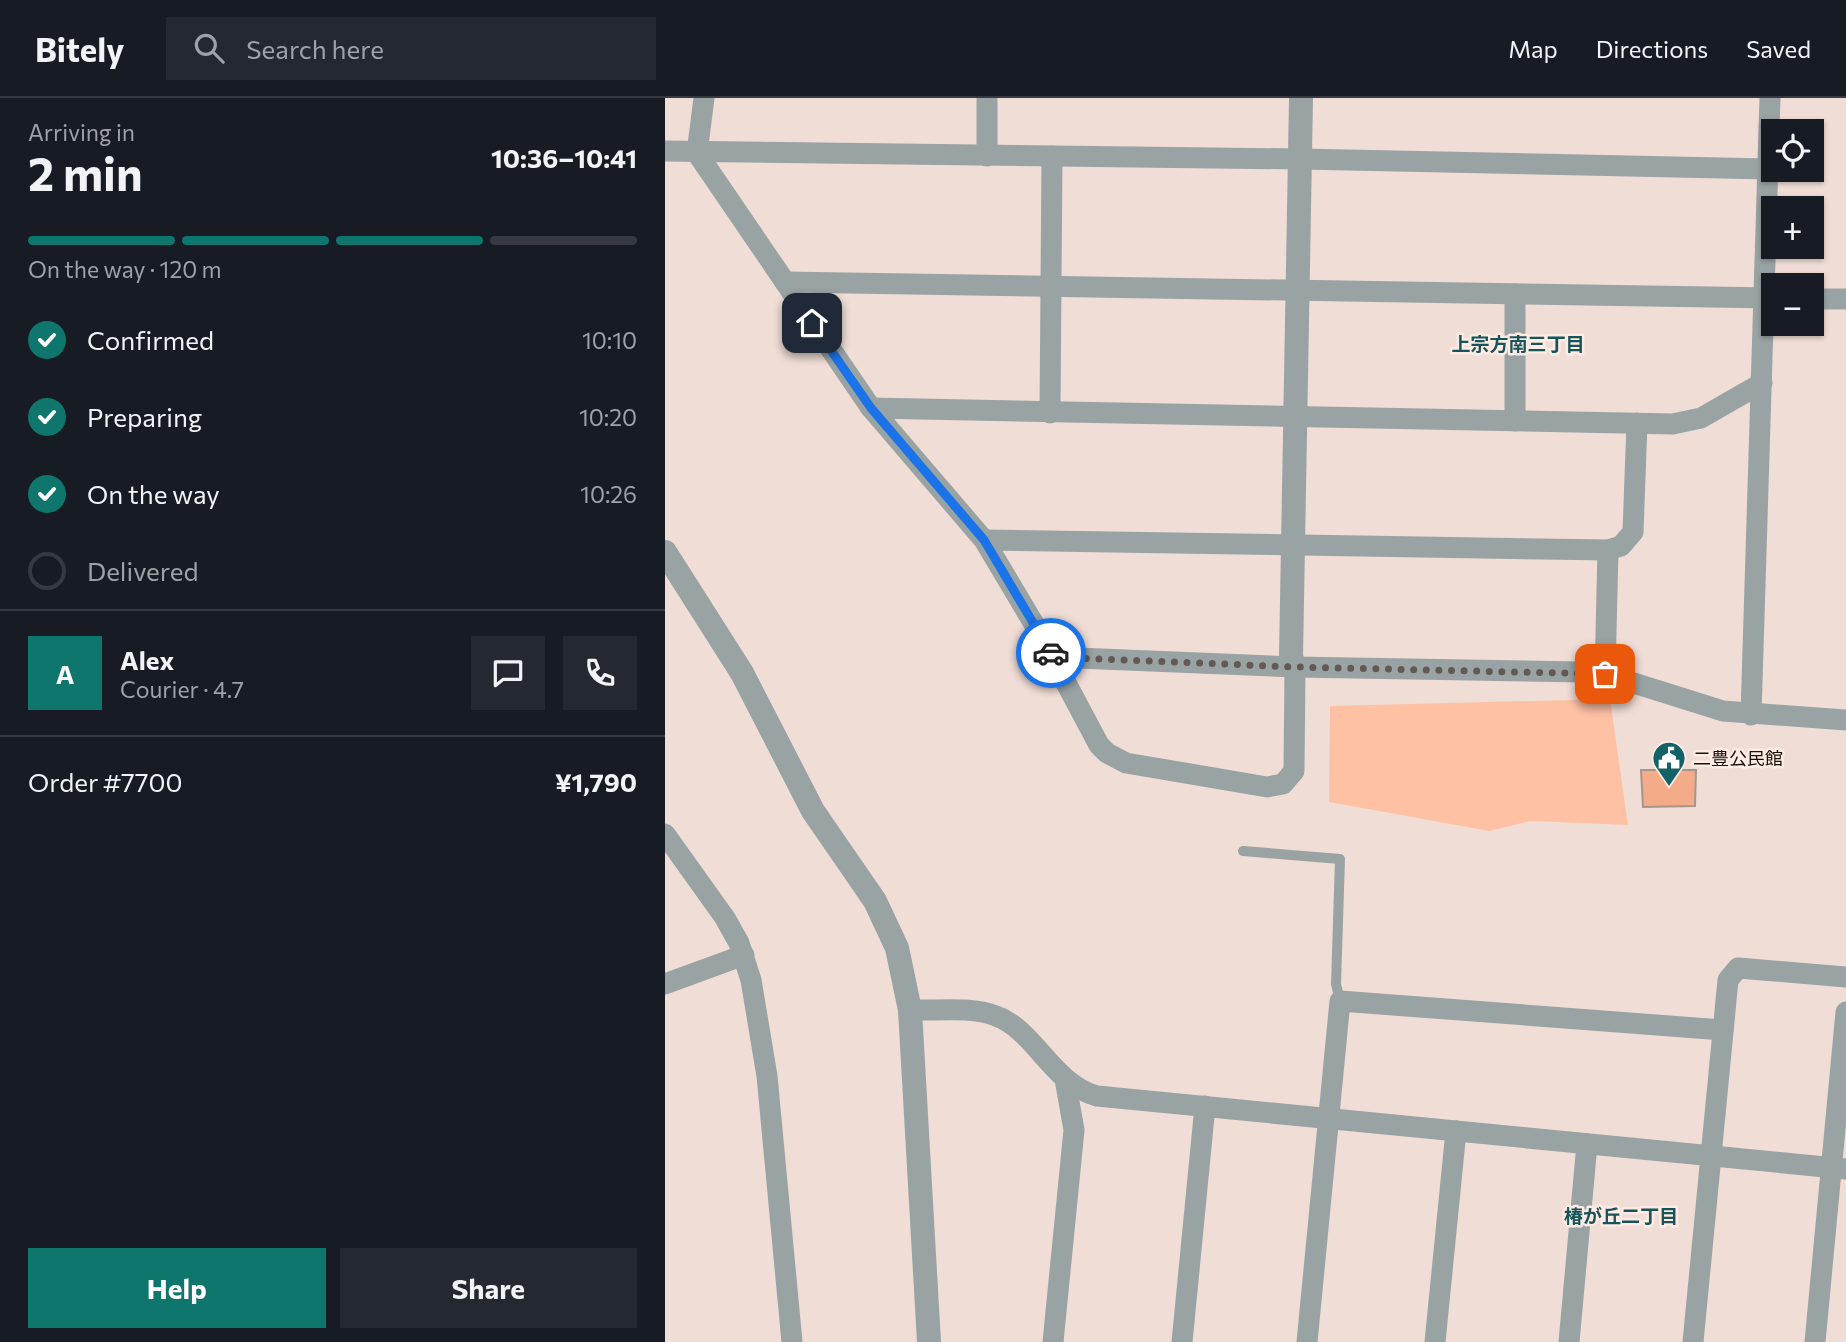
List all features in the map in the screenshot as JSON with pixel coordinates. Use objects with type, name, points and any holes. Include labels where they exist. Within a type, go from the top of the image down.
[{"type":"street","points":[[704,98],[697,153],[871,408],[984,540],[1053,657],[1098,745],[1126,763],[1267,786],[1283,784],[1294,771],[1295,667],[1291,657],[1301,98]]},
{"type":"street","points":[[987,98],[987,156]]},
{"type":"street","points":[[1769,119],[1770,98]]},
{"type":"street","points":[[665,151],[1300,159],[1761,169]]},
{"type":"street","points":[[1050,413],[1052,156]]},
{"type":"street","points":[[1768,182],[1768,273]]},
{"type":"street","points":[[785,282],[1761,298]]},
{"type":"street","points":[[1515,294],[1515,421]]},
{"type":"street","points":[[1824,299],[1846,299]]},
{"type":"street","points":[[1751,715],[1765,336]]},
{"type":"street","points":[[871,408],[1688,422],[1714,411],[1762,383]]},
{"type":"street","points":[[984,540],[1608,550],[1621,546],[1633,532],[1637,423]]},
{"type":"street","points":[[1605,674],[1608,550]]},
{"type":"street","points":[[665,552],[742,673],[819,821],[883,915],[901,962],[910,1010],[929,1342]]},
{"type":"street","points":[[1053,657],[1295,667],[1605,674],[1702,706],[1751,715],[1846,720]]},
{"type":"street","points":[[665,834],[725,918],[744,955],[763,1038],[792,1342]]},
{"type":"street","points":[[665,984],[744,955]]},
{"type":"street","points":[[1693,1342],[1728,980],[1738,968],[1846,977]]},
{"type":"street","points":[[1307,1342],[1340,1001],[1723,1030]]},
{"type":"street","points":[[910,1010],[977,1011],[998,1016],[1065,1079],[1084,1093],[1097,1096],[1839,1168]]},
{"type":"street","points":[[1815,1342],[1839,1168],[1846,1012]]},
{"type":"street","points":[[1053,1342],[1074,1130],[1065,1079]]},
{"type":"street","points":[[1182,1342],[1205,1106]]},
{"type":"street","points":[[1435,1342],[1456,1131]]},
{"type":"street","points":[[1569,1342],[1587,1144]]},
{"type":"lane","points":[[1243,851],[1340,859],[1336,984],[1340,1001]]},
{"type":"shaded area","points":[[1610,699],[1628,825],[1530,821],[1489,831],[1329,802],[1330,706]]},
{"type":"building","name":"二豊公民館","points":[[1641,770],[1696,770],[1695,806],[1643,807]]},
{"type":"way so far","points":[[1051,653],[1053,657],[1295,667],[1605,674]]},
{"type":"place","name":"二豊公民館","points":[[1669,788]]},
{"type":"district","name":"上宗方南三丁目","points":[[1518,343]]},
{"type":"district","name":"椿が丘二丁目","points":[[1621,1215]]},
{"type":"route","points":[[812,323],[871,408],[963,512],[984,540],[1051,653]]}]
